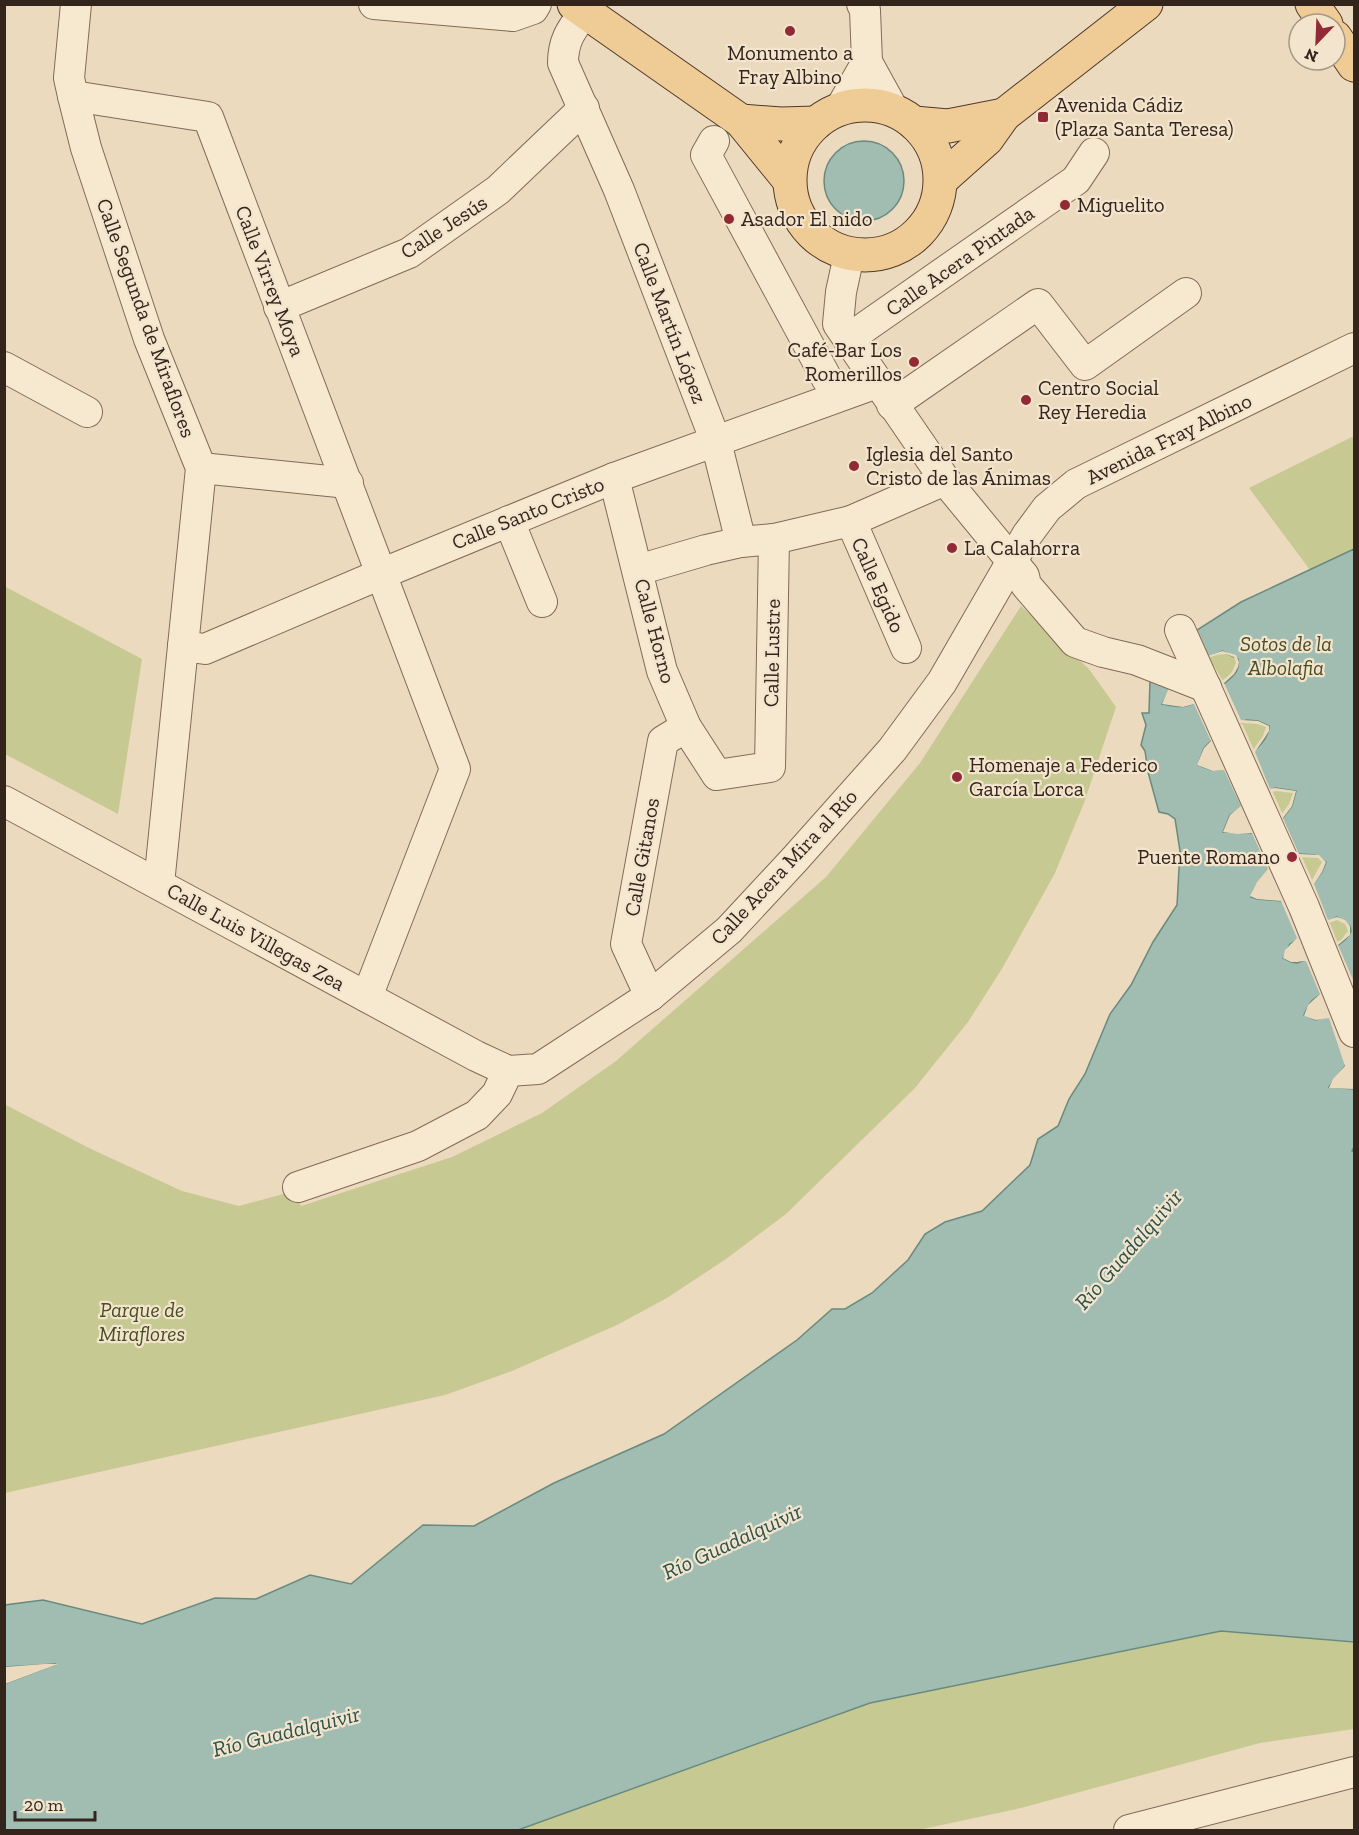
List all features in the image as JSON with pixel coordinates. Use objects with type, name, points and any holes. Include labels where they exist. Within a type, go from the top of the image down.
[{"type":"main road","points":[[941,180],[987,139],[1004,115],[1146,4]]},
{"type":"main road","points":[[582,7],[741,121],[789,180]]},
{"type":"main road","points":[[741,121],[782,124],[828,116],[858,105],[876,106],[904,117],[948,126],[1004,115]]},
{"type":"main road","points":[[828,116],[802,139],[793,159],[789,180],[794,205],[806,228],[825,245],[849,255],[872,256],[894,251],[913,239],[928,222],[938,202],[941,180],[938,159],[928,139],[904,117]]},
{"type":"street","name":"Calle Segunda de Miraflores","points":[[76,4],[69,78],[73,96],[87,147],[149,339],[201,468],[159,884]]},
{"type":"street","points":[[382,5],[513,16],[533,9],[536,4]]},
{"type":"street","points":[[865,6],[867,62],[904,117]]},
{"type":"street","name":"Calle Martín López","points":[[582,7],[563,49],[563,63],[619,190],[716,442],[741,542]]},
{"type":"street","points":[[828,116],[867,62]]},
{"type":"street","name":"Calle Virrey Moya","points":[[73,96],[208,117],[455,769],[367,997]]},
{"type":"street","name":"Calle Jesús","points":[[279,307],[409,253],[498,190],[584,108]]},
{"type":"street","points":[[714,141],[706,154],[827,379]]},
{"type":"street","name":"Calle Acera Pintada","points":[[848,339],[1076,180],[1094,153]]},
{"type":"street","points":[[849,255],[841,292],[838,324],[945,480],[1024,576],[1026,585],[1075,642],[1145,664],[1206,687]]},
{"type":"street","name":"Calle Santo Cristo","points":[[183,646],[205,649],[614,478],[716,442],[884,394],[1038,304],[1085,364],[1186,293]]},
{"type":"street","name":"Avenida Fray Albino","points":[[1011,562],[1047,507],[1076,484],[1354,348]]},
{"type":"street","points":[[4,367],[87,412]]},
{"type":"street","points":[[201,468],[348,483]]},
{"type":"street","name":"Calle Horno","points":[[614,478],[662,671],[686,727],[717,775]]},
{"type":"street","points":[[638,570],[706,550],[741,542],[774,539],[851,521],[945,480]]},
{"type":"street","points":[[509,521],[542,602]]},
{"type":"street","name":"Calle Egido","points":[[851,521],[906,648]]},
{"type":"street","name":"Calle Lustre","points":[[717,775],[770,767],[774,539]]},
{"type":"street","name":"Calle Acera Mira al Río","points":[[508,1071],[538,1069],[650,996],[729,930],[795,860],[892,750],[942,682],[1011,562]]},
{"type":"street","points":[[1180,630],[1304,907],[1354,1032]]},
{"type":"street","name":"Calle Gitanos","points":[[650,996],[626,944],[663,741],[686,727]]},
{"type":"street","name":"Calle Luis Villegas Zea","points":[[4,801],[476,1056],[508,1071]]},
{"type":"street","points":[[298,1187],[418,1146],[477,1115],[497,1094],[508,1071]]},
{"type":"street","points":[[1136,1830],[1354,1772]]},
{"type":"green space","name":"Sotos de la Albolafia","points":[[1354,436],[1354,983],[1314,884],[1224,683],[1208,656],[1241,602],[1310,570],[1249,488]]},
{"type":"green space","points":[[4,586],[142,659],[118,814],[5,754]]},
{"type":"green space","name":"Parque de Miraflores","points":[[1021,606],[1089,669],[1116,707],[1084,803],[1055,873],[1003,967],[968,1022],[915,1088],[786,1214],[726,1259],[667,1298],[617,1325],[512,1371],[445,1395],[5,1493],[4,1104],[89,1148],[182,1191],[239,1206],[294,1191],[301,1206],[452,1157],[542,1113],[616,1061],[826,877],[920,763]]},
{"type":"green space","points":[[1221,1631],[1354,1642],[1354,1729],[1260,1743],[1021,1808],[918,1830],[518,1830],[870,1703]]},
{"type":"water","points":[[864,141],[879,144],[892,153],[901,166],[904,181],[901,196],[892,209],[879,218],[864,221],[849,218],[836,209],[827,196],[824,181],[827,166],[836,153],[849,144]]},
{"type":"water","name":"Río Guadalquivir","points":[[1354,549],[1354,979],[1315,998],[1304,1015],[1316,1020],[1354,1007],[1345,1066],[1329,1087],[1354,1089],[1354,1147],[1352,1151],[1354,1152],[1354,1642],[1221,1631],[870,1703],[518,1830],[5,1830],[4,1684],[56,1664],[5,1667],[5,1605],[43,1600],[142,1624],[215,1598],[256,1599],[310,1575],[351,1584],[423,1525],[474,1526],[554,1483],[664,1434],[797,1340],[832,1309],[845,1309],[872,1293],[908,1260],[925,1234],[945,1222],[982,1211],[1030,1165],[1038,1139],[1058,1126],[1069,1099],[1085,1074],[1110,1014],[1131,985],[1153,942],[1177,905],[1180,851],[1175,819],[1159,812],[1145,751],[1141,745],[1146,725],[1142,713],[1149,713],[1150,680],[1197,630],[1241,602]],"holes":[[[1222,651],[1238,659],[1236,672],[1213,692],[1198,701],[1183,707],[1162,704],[1182,670]],[[1246,720],[1258,721],[1269,726],[1263,741],[1257,748],[1241,761],[1223,769],[1212,770],[1198,765],[1204,748],[1211,741]],[[1275,788],[1296,791],[1292,806],[1283,818],[1252,833],[1223,832],[1230,815]],[[1299,854],[1315,855],[1326,862],[1313,884],[1282,901],[1251,897],[1264,875]],[[1337,917],[1350,926],[1351,931],[1348,937],[1328,951],[1297,963],[1283,958],[1290,944]]]},
{"type":"pier","points":[[1196,627],[1208,656],[1222,651],[1236,655],[1239,662],[1238,667],[1224,683],[1241,720],[1258,721],[1269,726],[1269,731],[1255,752],[1270,789],[1296,791],[1292,806],[1283,818],[1299,854],[1319,855],[1326,862],[1314,884],[1328,920],[1337,917],[1345,920],[1350,926],[1350,935],[1338,945],[1354,982],[1322,997],[1310,1007],[1308,1014],[1316,1017],[1324,1016],[1354,1004],[1354,1065],[1342,1073],[1333,1085],[1354,1086],[1354,1089],[1329,1088],[1333,1079],[1345,1066],[1329,1018],[1316,1020],[1304,1016],[1308,1005],[1320,994],[1306,961],[1291,962],[1283,958],[1285,950],[1297,938],[1281,901],[1257,899],[1250,896],[1257,882],[1268,869],[1252,833],[1223,832],[1230,815],[1241,806],[1224,770],[1213,771],[1197,765],[1204,748],[1211,741],[1194,704],[1183,707],[1162,704],[1169,688],[1167,657],[1172,648]],"holes":[[[1226,654],[1234,657],[1236,663],[1227,677],[1193,701],[1183,704],[1166,702],[1172,689],[1209,658]],[[1242,723],[1266,727],[1263,736],[1253,750],[1223,767],[1214,768],[1201,763],[1207,749]],[[1275,791],[1293,793],[1281,815],[1251,830],[1226,829],[1233,817],[1243,808]],[[1300,857],[1318,858],[1322,862],[1311,882],[1281,898],[1254,895],[1260,883],[1270,872]],[[1337,920],[1345,924],[1348,931],[1341,940],[1305,958],[1297,960],[1286,957],[1287,952],[1299,941]]]},
{"type":"pier","points":[[58,1664],[5,1684],[4,1681],[43,1667],[5,1670],[5,1667]]},
{"type":"place","name":"Monumento a Fray Albino","points":[[790,31]]},
{"type":"place","name":"Avenida Cádiz (Plaza Santa Teresa)","points":[[1043,117]]},
{"type":"place","name":"Miguelito","points":[[1065,205]]},
{"type":"place","name":"Asador El nido","points":[[729,219]]},
{"type":"place","name":"Café-Bar Los Romerillos","points":[[914,362]]},
{"type":"place","name":"Centro Social Rey Heredia","points":[[1026,400]]},
{"type":"place","name":"Iglesia del Santo Cristo de las Ánimas","points":[[854,466]]},
{"type":"place","name":"La Calahorra","points":[[952,548]]},
{"type":"place","name":"Homenaje a Federico García Lorca","points":[[957,777]]},
{"type":"place","name":"Puente Romano","points":[[1292,857]]}]
